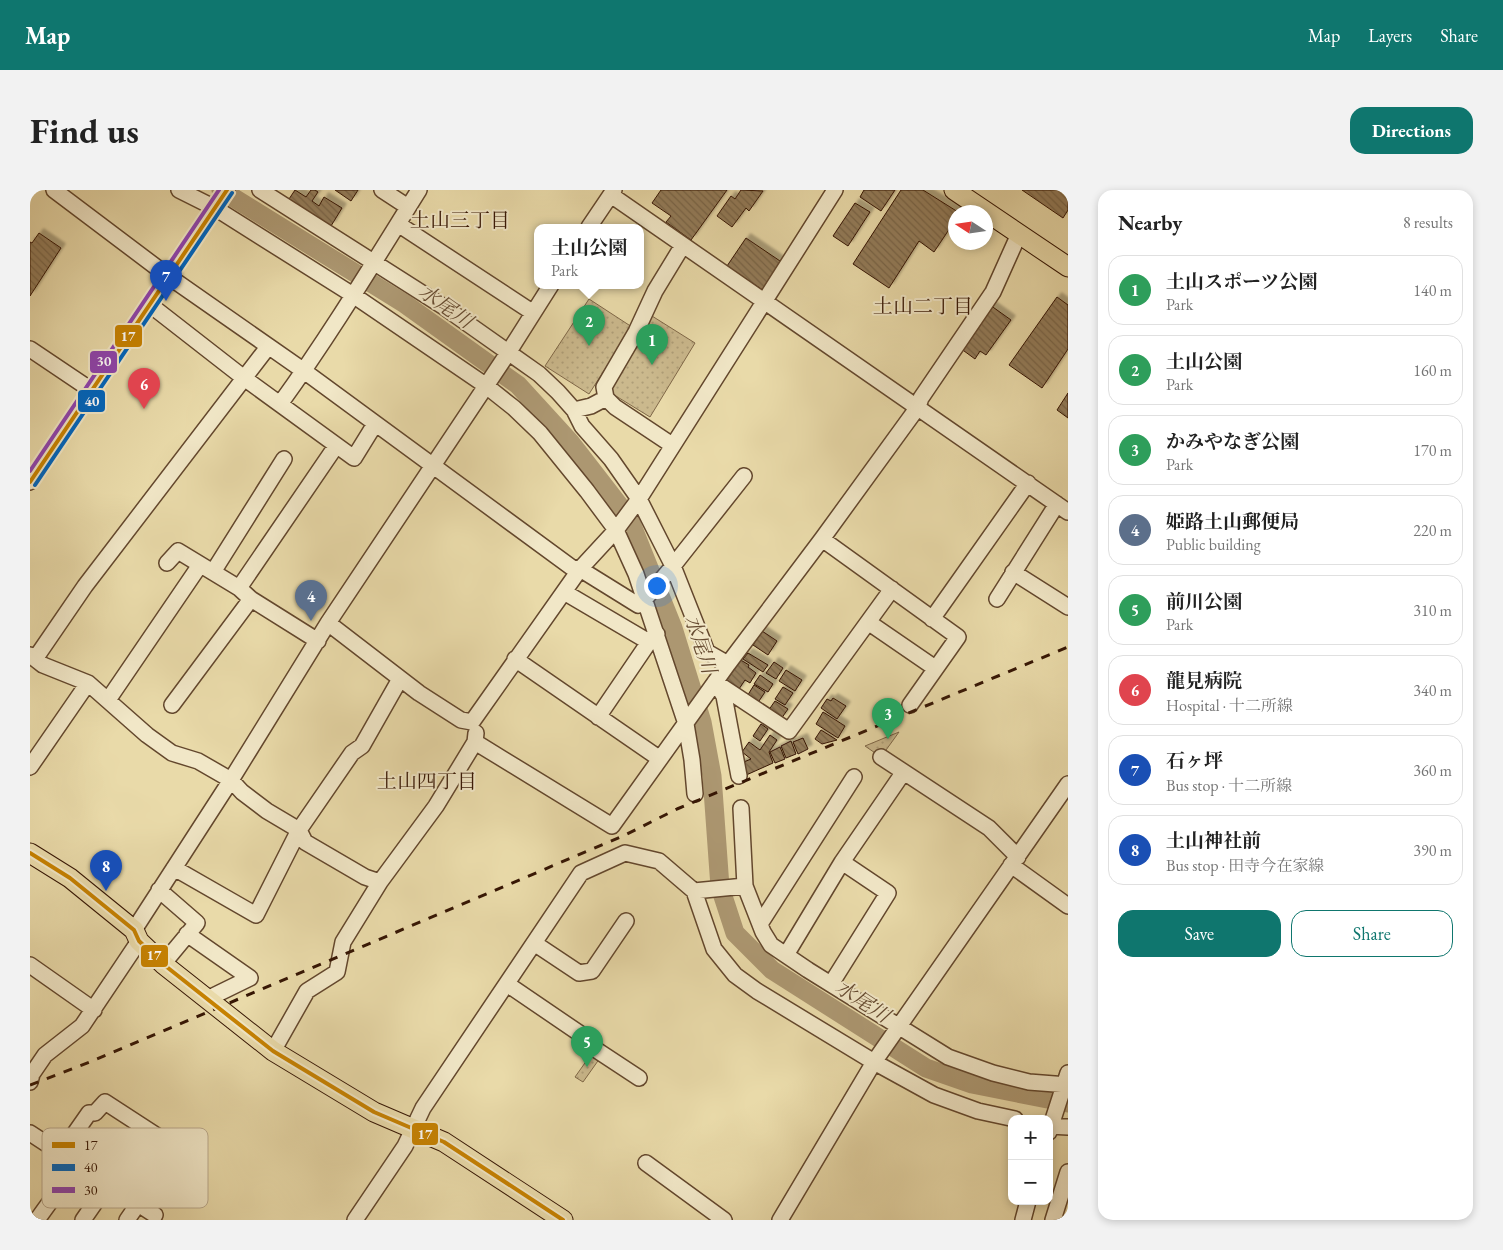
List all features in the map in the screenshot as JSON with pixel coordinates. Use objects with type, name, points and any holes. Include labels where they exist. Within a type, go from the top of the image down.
[{"type":"main road","points":[[954,190],[1068,267]]},
{"type":"main road","points":[[30,853],[70,878],[136,936],[163,964],[273,1050],[374,1112],[412,1130],[444,1142],[563,1220]]},
{"type":"street","points":[[54,190],[168,276],[304,371],[571,567],[580,570],[638,605],[673,566],[744,476]]},
{"type":"street","points":[[179,190],[215,208],[353,295],[485,385],[514,408],[540,433],[616,530],[636,574],[645,599],[653,638],[686,724],[695,794]]},
{"type":"street","points":[[30,482],[227,190]]},
{"type":"street","points":[[260,190],[444,307],[539,374],[574,410],[582,426],[639,498],[673,566],[707,652],[728,664]]},
{"type":"street","points":[[382,190],[408,207]]},
{"type":"street","points":[[280,404],[375,263],[419,190]]},
{"type":"street","points":[[472,722],[580,570],[616,530],[639,498],[835,190]]},
{"type":"street","points":[[591,224],[612,192],[764,302],[1063,508],[1013,572],[996,599]]},
{"type":"street","points":[[398,224],[532,312]]},
{"type":"street","points":[[475,742],[612,826],[728,664],[918,407],[921,398],[993,292],[1019,234]]},
{"type":"street","points":[[672,445],[615,407],[606,398],[604,386],[636,332],[656,291],[683,245]]},
{"type":"street","points":[[31,1077],[45,1056],[82,1026],[94,1010],[136,936],[159,890],[231,780],[328,623],[508,353],[547,289]]},
{"type":"street","points":[[149,304],[244,378],[354,458],[375,424]]},
{"type":"street","points":[[268,347],[32,657],[42,665],[88,683],[172,753],[198,761],[231,780],[242,792],[267,811],[299,830],[305,842],[365,877],[380,882]]},
{"type":"street","points":[[30,349],[92,390]]},
{"type":"street","points":[[574,410],[591,406],[606,398]]},
{"type":"street","points":[[239,588],[336,446]]},
{"type":"street","points":[[108,700],[206,569],[284,459]]},
{"type":"street","points":[[932,619],[1028,483]]},
{"type":"street","points":[[822,539],[958,636],[910,705]]},
{"type":"street","points":[[166,563],[178,551],[239,588],[251,598],[318,641]]},
{"type":"street","points":[[1013,572],[1068,607]]},
{"type":"street","points":[[715,682],[789,731],[892,590]]},
{"type":"street","points":[[564,592],[653,638]]},
{"type":"street","points":[[172,705],[251,598]]},
{"type":"street","points":[[868,622],[935,668]]},
{"type":"street","points":[[328,623],[400,679],[461,720],[472,722]]},
{"type":"street","points":[[598,717],[653,638]]},
{"type":"street","points":[[516,659],[660,759]]},
{"type":"street","points":[[174,868],[256,916],[299,830],[352,753],[362,746],[400,679]]},
{"type":"street","points":[[715,682],[724,696],[739,776]]},
{"type":"street","points":[[30,767],[88,683]]},
{"type":"street","points":[[273,1050],[307,992],[337,972],[343,942],[380,882],[436,806],[475,742],[476,733],[472,722]]},
{"type":"street","points":[[880,757],[989,828],[1015,861],[1068,906]]},
{"type":"street","points":[[786,955],[842,862],[903,773]]},
{"type":"street","points":[[760,924],[854,777]]},
{"type":"street","points":[[780,1220],[874,1062],[1068,784]]},
{"type":"street","points":[[741,808],[745,886],[760,924],[772,944],[831,984],[948,1057],[993,1073],[1029,1082],[1067,1081],[1053,1120]]},
{"type":"street","points":[[356,1220],[404,1146],[423,1108],[581,873],[625,853],[659,860],[694,891],[714,949],[735,975],[757,991],[874,1062],[934,1095],[978,1111],[1008,1117]]},
{"type":"street","points":[[831,984],[888,893],[842,862]]},
{"type":"street","points":[[694,891],[745,886]]},
{"type":"street","points":[[159,890],[197,923],[163,964]]},
{"type":"street","points":[[534,943],[579,972],[592,971],[626,921]]},
{"type":"street","points":[[187,934],[250,978],[207,999]]},
{"type":"street","points":[[30,965],[94,1010]]},
{"type":"street","points":[[507,984],[579,1033],[598,1051],[639,1078]]},
{"type":"street","points":[[78,1128],[89,1113],[95,1113],[105,1102],[145,1128]]},
{"type":"street","points":[[1053,1128],[1068,1127]]},
{"type":"street","points":[[30,1133],[42,1141]]},
{"type":"street","points":[[646,1163],[724,1220]]},
{"type":"street","points":[[1053,1220],[1068,1172]]},
{"type":"street","points":[[1023,1220],[1027,1205]]},
{"type":"street","points":[[37,1220],[46,1208]]},
{"type":"street","points":[[83,1220],[91,1208]]},
{"type":"street","points":[[127,1220],[135,1208]]},
{"type":"street","points":[[144,1208],[155,1215]]},
{"type":"shaded area","points":[[589,299],[632,327],[589,394],[545,366]]},
{"type":"shaded area","points":[[652,316],[695,343],[650,417],[611,393],[609,386]]},
{"type":"shaded area","points":[[899,732],[881,757],[865,746]]},
{"type":"shaded area","points":[[592,1053],[600,1058],[583,1082],[575,1077]]},
{"type":"building","points":[[295,190],[306,197],[311,190],[315,190],[318,192],[312,201],[319,206],[324,197],[342,208],[331,226],[289,199]]},
{"type":"building","points":[[335,190],[358,190],[351,201]]},
{"type":"building","points":[[661,190],[727,190],[691,240],[666,222],[671,216],[652,203]]},
{"type":"building","points":[[741,190],[763,191],[749,211],[746,208],[732,227],[717,216],[731,196],[735,199]]},
{"type":"building","points":[[864,190],[895,190],[881,211],[860,197]]},
{"type":"building","points":[[901,190],[923,190],[948,206],[948,231],[934,252],[919,241],[889,288],[853,264]]},
{"type":"building","points":[[1022,190],[1068,190],[1068,210],[1063,218]]},
{"type":"building","points":[[855,203],[870,212],[848,246],[833,236]]},
{"type":"building","points":[[39,233],[61,248],[30,296],[30,242],[32,243]]},
{"type":"building","points":[[746,238],[783,263],[764,291],[727,266]]},
{"type":"building","points":[[1057,297],[1068,305],[1068,349],[1042,388],[1009,365]]},
{"type":"building","points":[[990,305],[1011,320],[986,355],[980,351],[975,359],[960,348]]},
{"type":"building","points":[[1068,393],[1068,418],[1057,410]]},
{"type":"building","points":[[762,631],[777,641],[768,655],[753,645]]},
{"type":"building","points":[[748,653],[768,665],[763,672],[743,659]]},
{"type":"building","points":[[739,659],[749,665],[748,667],[756,673],[750,683],[745,680],[737,692],[724,683]]},
{"type":"building","points":[[774,662],[783,668],[776,679],[766,673]]},
{"type":"building","points":[[786,670],[802,680],[795,691],[779,681]]},
{"type":"building","points":[[760,675],[773,684],[768,692],[754,684]]},
{"type":"building","points":[[754,685],[765,692],[757,704],[746,698]]},
{"type":"building","points":[[783,687],[793,693],[785,705],[775,699]]},
{"type":"building","points":[[833,698],[846,706],[837,719],[821,708],[827,699],[831,701]]},
{"type":"building","points":[[775,701],[788,709],[781,719],[768,711]]},
{"type":"building","points":[[823,712],[845,726],[838,738],[816,724]]},
{"type":"building","points":[[761,724],[768,729],[760,741],[753,736]]},
{"type":"building","points":[[821,730],[837,740],[822,744],[815,739]]},
{"type":"building","points":[[770,735],[777,740],[769,752],[773,763],[744,776],[739,764],[751,759],[742,752],[749,742],[760,750]]},
{"type":"building","points":[[803,738],[808,749],[798,754],[793,742]]},
{"type":"building","points":[[791,741],[796,754],[786,758],[781,746]]},
{"type":"building","points":[[780,747],[785,759],[775,763],[770,752]]},
{"type":"waterway","name":"水尾川","points":[[221,190],[405,304],[518,385],[571,443],[629,518],[673,628],[702,722],[712,776],[720,887],[735,933],[772,970],[926,1068],[972,1084],[1068,1103]]},
{"type":"railway","points":[[30,1085],[90,1062],[623,836],[677,809],[1068,647]]},
{"type":"transit line","name":"30","points":[[30,471],[219,190]]},
{"type":"transit line","name":"17","points":[[30,482],[227,190]]},
{"type":"transit line","name":"40","points":[[35,485],[232,193]]},
{"type":"transit line","name":"17","points":[[30,853],[70,878],[134,930],[139,941],[163,964],[273,1051],[374,1112],[444,1142],[563,1220]]},
{"type":"place","name":"石ヶ坪","points":[[166,301]]},
{"type":"place","name":"土山公園","points":[[589,346]]},
{"type":"place","name":"土山スポーツ公園","points":[[652,365]]},
{"type":"place","name":"龍見病院","points":[[144,409]]},
{"type":"place","name":"姫路土山郵便局","points":[[311,621]]},
{"type":"place","name":"かみやなぎ公園","points":[[888,739]]},
{"type":"place","name":"土山神社前","points":[[106,891]]},
{"type":"place","name":"前川公園","points":[[587,1067]]},
{"type":"district","name":"土山三丁目","points":[[460,220]]},
{"type":"district","name":"土山二丁目","points":[[923,306]]},
{"type":"district","name":"土山四丁目","points":[[427,781]]}]
